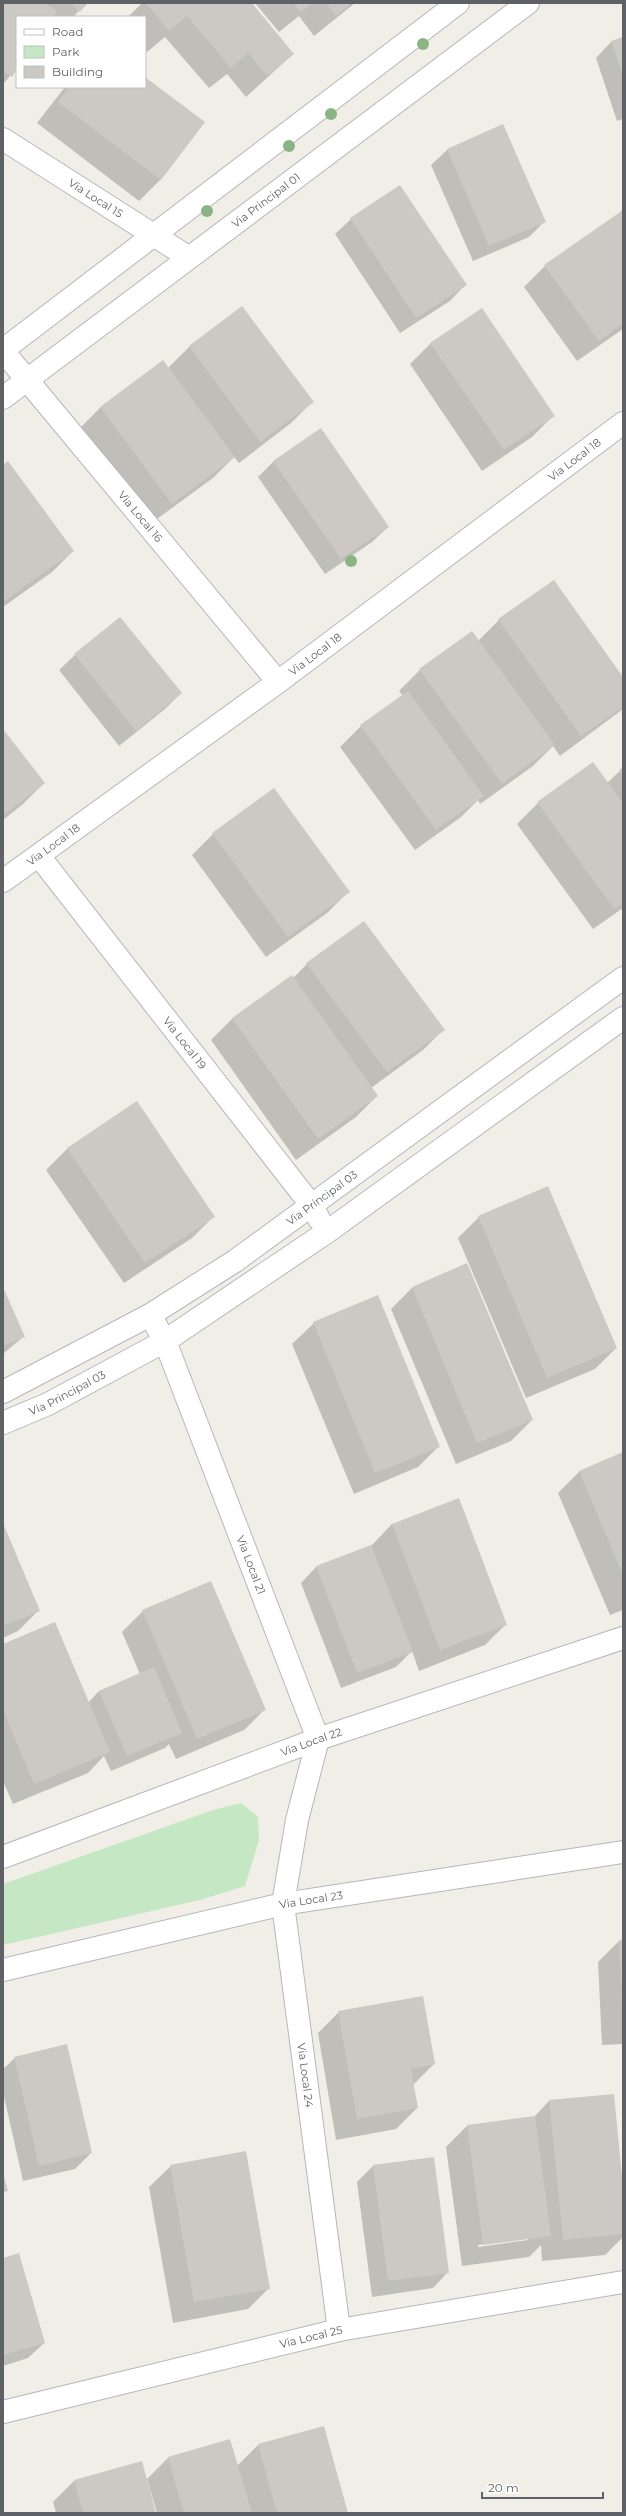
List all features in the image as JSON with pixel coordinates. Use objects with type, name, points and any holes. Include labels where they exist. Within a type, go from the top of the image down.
[{"type":"street","points":[[3,350],[153,234],[458,3]]},
{"type":"street","name":"Via Principal 01","points":[[3,398],[26,382],[188,257],[528,3]]},
{"type":"street","name":"Via Local 15","points":[[3,139],[188,257]]},
{"type":"street","name":"Via Local 16","points":[[3,350],[26,382],[278,682]]},
{"type":"street","name":"Via Local 18","points":[[3,881],[278,682],[623,423]]},
{"type":"street","name":"Via Local 19","points":[[39,856],[312,1206],[327,1232]]},
{"type":"street","name":"Via Principal 03","points":[[3,1392],[150,1315],[235,1261],[623,978]]},
{"type":"street","name":"Via Principal 03","points":[[3,1423],[48,1404],[165,1341],[327,1232],[623,1018]]},
{"type":"street","name":"Via Local 21","points":[[150,1315],[165,1341],[318,1739]]},
{"type":"street","name":"Via Local 22","points":[[3,1857],[318,1739],[623,1638]]},
{"type":"street","name":"Via Local 24","points":[[318,1739],[297,1820],[283,1904],[339,2330]]},
{"type":"street","name":"Via Local 23","points":[[3,1970],[283,1904],[623,1852]]},
{"type":"street","name":"Via Local 25","points":[[3,2412],[339,2330],[623,2282]]},
{"type":"green space","points":[[241,1803],[258,1817],[259,1840],[245,1886],[200,1900],[3,1945],[3,1884],[213,1810]]},
{"type":"building","points":[[3,3],[45,3],[57,11],[54,16],[16,16],[16,71],[12,77],[3,71]]},
{"type":"building","points":[[70,3],[88,3],[80,12]]},
{"type":"building","points":[[146,3],[252,3],[294,54],[267,76],[248,53],[231,68],[187,16],[169,31]]},
{"type":"building","points":[[293,3],[312,3],[301,12]]},
{"type":"building","points":[[326,3],[352,3],[336,16]]},
{"type":"building","points":[[623,37],[623,76],[611,41]]},
{"type":"building","points":[[146,78],[205,122],[161,180],[58,102],[68,88],[146,88]]},
{"type":"building","points":[[503,124],[546,222],[489,246],[447,149]]},
{"type":"building","points":[[400,185],[467,285],[416,318],[350,218]]},
{"type":"building","points":[[623,210],[623,323],[599,341],[544,265]]},
{"type":"building","points":[[242,306],[314,402],[260,442],[189,346]]},
{"type":"building","points":[[482,308],[555,416],[504,450],[430,343]]},
{"type":"building","points":[[163,360],[235,457],[172,504],[100,407]]},
{"type":"building","points":[[321,428],[389,527],[341,559],[273,461]]},
{"type":"building","points":[[8,461],[74,551],[3,602],[3,465]]},
{"type":"building","points":[[554,580],[623,677],[623,707],[581,736],[498,619]]},
{"type":"building","points":[[120,617],[182,693],[136,731],[74,654]]},
{"type":"building","points":[[472,631],[555,745],[502,784],[419,669]]},
{"type":"building","points":[[408,691],[484,796],[436,830],[360,725]]},
{"type":"building","points":[[3,729],[45,783],[3,816]]},
{"type":"building","points":[[593,762],[623,803],[623,903],[614,909],[537,802]]},
{"type":"building","points":[[623,767],[623,776],[619,770]]},
{"type":"building","points":[[274,788],[350,892],[288,937],[212,833]]},
{"type":"building","points":[[364,921],[445,1030],[387,1072],[306,963]]},
{"type":"building","points":[[292,975],[378,1096],[318,1139],[232,1018]]},
{"type":"building","points":[[137,1101],[215,1217],[145,1263],[67,1148]]},
{"type":"building","points":[[548,1186],[617,1348],[547,1378],[478,1216]]},
{"type":"building","points":[[467,1263],[533,1420],[477,1443],[412,1287]]},
{"type":"building","points":[[3,1287],[25,1337],[3,1346]]},
{"type":"building","points":[[378,1295],[440,1447],[375,1473],[313,1322]]},
{"type":"building","points":[[623,1452],[623,1575],[579,1471]]},
{"type":"building","points":[[459,1498],[507,1625],[440,1650],[392,1524]]},
{"type":"building","points":[[3,1523],[40,1611],[3,1626]]},
{"type":"building","points":[[371,1545],[413,1652],[357,1673],[316,1566]]},
{"type":"building","points":[[211,1581],[266,1710],[197,1739],[142,1610]]},
{"type":"building","points":[[55,1622],[110,1752],[34,1784],[3,1710],[3,1644]]},
{"type":"building","points":[[154,1667],[182,1733],[127,1756],[99,1691]]},
{"type":"building","points":[[619,1940],[623,1940],[623,2007],[622,2007]]},
{"type":"building","points":[[423,1996],[435,2064],[411,2069],[418,2108],[357,2119],[338,2011]]},
{"type":"building","points":[[67,2044],[92,2153],[39,2166],[14,2057]]},
{"type":"building","points":[[614,2094],[623,2188],[623,2234],[563,2240],[549,2100]]},
{"type":"building","points":[[535,2116],[551,2236],[483,2245],[467,2125]]},
{"type":"building","points":[[246,2151],[270,2289],[194,2302],[170,2165]]},
{"type":"building","points":[[434,2157],[449,2273],[388,2281],[373,2165]]},
{"type":"building","points":[[3,2173],[8,2191],[3,2192]]},
{"type":"building","points":[[19,2253],[45,2343],[3,2355],[3,2258]]},
{"type":"building","points":[[324,2426],[348,2513],[277,2513],[258,2444]]},
{"type":"building","points":[[230,2439],[252,2513],[184,2513],[168,2457]]},
{"type":"building","points":[[142,2461],[156,2513],[83,2513],[74,2480]]}]
